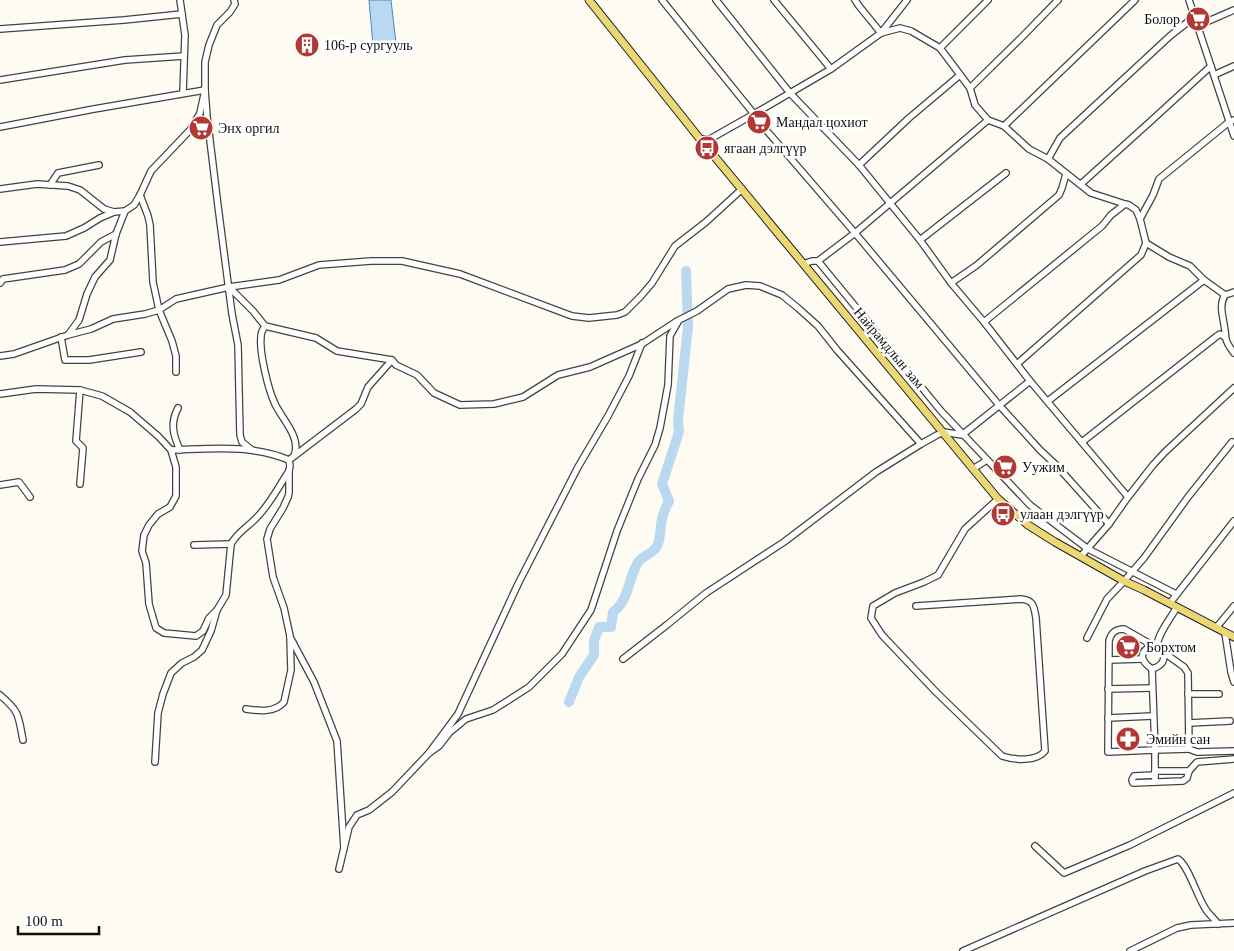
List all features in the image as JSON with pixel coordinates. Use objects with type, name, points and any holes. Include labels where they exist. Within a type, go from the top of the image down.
[{"type":"main road","name":"Найрамдлын зам","points":[[589,0],[700,139],[998,498],[1028,525],[1124,581],[1234,637]]},
{"type":"street","points":[[180,0],[185,35],[183,93]]},
{"type":"street","points":[[234,0],[230,12],[217,25],[209,45],[205,62],[205,90],[232,314],[238,345],[240,435],[242,442],[252,450]]},
{"type":"street","points":[[662,0],[760,124],[855,233],[999,405],[1109,524]]},
{"type":"street","points":[[716,0],[790,93],[859,165],[1030,381],[1128,497]]},
{"type":"street","points":[[774,0],[831,69]]},
{"type":"street","points":[[855,0],[881,32]]},
{"type":"street","points":[[700,139],[710,138],[831,69],[881,32],[907,0]]},
{"type":"street","points":[[940,48],[988,0]]},
{"type":"street","points":[[970,88],[1058,0]]},
{"type":"street","points":[[1004,126],[1135,0]]},
{"type":"street","points":[[1189,0],[1210,66],[1231,121],[1234,136]]},
{"type":"street","points":[[1197,26],[1234,10]]},
{"type":"street","points":[[0,29],[182,14]]},
{"type":"street","points":[[1048,159],[1060,138],[1170,36],[1194,17]]},
{"type":"street","points":[[881,32],[900,28],[940,48],[970,88],[976,104],[988,120],[1004,126],[1029,149],[1048,159],[1091,193],[1129,205],[1136,210],[1140,219],[1146,243],[1141,255],[1017,364]]},
{"type":"street","points":[[0,80],[125,60],[184,56]]},
{"type":"street","points":[[1081,184],[1210,66]]},
{"type":"street","points":[[1214,75],[1234,66]]},
{"type":"street","points":[[859,165],[909,118],[960,75]]},
{"type":"street","points":[[0,128],[94,108],[205,90]]},
{"type":"street","points":[[68,335],[79,320],[87,294],[95,277],[110,260],[116,234],[125,212],[134,205],[151,171],[191,129],[200,113],[205,90]]},
{"type":"street","points":[[818,262],[988,120]]},
{"type":"street","points":[[1140,219],[1159,179],[1231,121]]},
{"type":"street","points":[[50,185],[58,173],[99,164]]},
{"type":"street","points":[[920,240],[1006,172]]},
{"type":"street","points":[[951,283],[977,265],[1059,195],[1066,174]]},
{"type":"street","points":[[0,189],[37,184],[68,186],[80,190],[104,209],[114,212],[125,212]]},
{"type":"street","points":[[0,356],[14,354],[61,337],[91,329],[113,319],[159,310],[176,298],[229,287],[279,280],[319,266],[359,262],[402,261],[460,274],[572,316],[589,318],[618,315],[625,312],[642,296],[675,246],[706,222],[742,189]]},
{"type":"street","points":[[140,195],[150,225],[153,282],[159,310],[176,356],[176,372]]},
{"type":"street","points":[[984,322],[1102,226],[1111,215],[1125,204]]},
{"type":"street","points":[[0,242],[66,236],[114,212]]},
{"type":"street","points":[[0,283],[3,278],[65,270],[79,264],[100,242],[116,234]]},
{"type":"street","points":[[1146,243],[1169,257],[1190,266],[1204,280],[1225,295]]},
{"type":"street","points":[[803,264],[812,261],[818,262],[941,411],[1030,505],[1088,549],[1176,594]]},
{"type":"street","points":[[1048,401],[1204,280]]},
{"type":"street","points":[[229,287],[265,326],[316,338],[338,351],[392,360],[417,375],[434,394],[460,405],[482,405],[523,397],[558,375],[590,367],[642,343],[697,311],[728,289],[746,285],[760,286],[782,295],[818,326],[921,444]]},
{"type":"street","points":[[1234,292],[1225,295],[1222,300],[1225,337],[1234,353]]},
{"type":"street","points":[[339,869],[349,827],[357,815],[369,810],[392,792],[439,746],[449,733],[466,719],[493,710],[529,687],[562,654],[592,610],[617,531],[655,445],[668,385],[670,336],[679,320]]},
{"type":"street","points":[[246,709],[270,710],[281,705],[284,702],[291,670],[290,636],[284,608],[273,577],[267,539],[270,529],[288,497],[291,458],[296,452],[296,445],[292,432],[275,403],[264,366],[260,333],[265,326]]},
{"type":"street","points":[[1082,442],[1217,336],[1220,334],[1225,337]]},
{"type":"street","points":[[61,337],[65,360],[89,360],[141,352]]},
{"type":"street","points":[[430,753],[458,714],[518,584],[578,467],[629,376],[642,343]]},
{"type":"street","points":[[171,450],[223,448],[252,450],[291,458],[356,409],[361,404],[368,388],[392,360]]},
{"type":"street","points":[[623,659],[706,593],[784,542],[876,472],[944,432],[962,435],[1030,381]]},
{"type":"street","points":[[1081,556],[1109,524],[1153,465],[1234,388]]},
{"type":"street","points":[[0,394],[36,389],[80,390],[102,396],[130,412],[171,450],[176,467],[176,496],[170,507],[158,514],[149,524],[144,535],[142,551],[146,563],[149,604],[156,628],[164,633],[196,636],[204,631],[209,618],[217,610],[226,595],[231,544],[235,537],[268,504],[289,471]]},
{"type":"street","points":[[80,390],[76,441],[83,448],[80,484]]},
{"type":"street","points":[[178,408],[173,417],[174,435],[180,450]]},
{"type":"street","points":[[1087,638],[1107,600],[1144,558],[1192,491],[1232,442]]},
{"type":"street","points":[[973,469],[987,460]]},
{"type":"street","points":[[0,485],[19,482],[30,497]]},
{"type":"street","points":[[916,606],[1021,599],[1028,600],[1033,605],[1036,618],[1045,751],[1042,756],[1013,760],[1002,756],[936,692],[882,634],[871,618],[874,606],[895,593],[938,575],[965,529],[998,498]]},
{"type":"street","points":[[1170,603],[1234,521]]},
{"type":"street","points":[[194,545],[231,544]]},
{"type":"street","points":[[1216,628],[1234,606]]},
{"type":"street","points":[[1152,669],[1142,659],[1143,653],[1145,649],[1157,642],[1177,607]]},
{"type":"street","points":[[155,762],[158,713],[171,673],[202,650],[211,631],[217,610]]},
{"type":"street","points":[[1197,762],[1190,750],[1187,672],[1184,667],[1154,645],[1124,629],[1115,630],[1110,636],[1109,641],[1108,752],[1155,750],[1190,750],[1197,752],[1234,751]]},
{"type":"street","points":[[1225,633],[1234,682]]},
{"type":"street","points":[[290,636],[314,682],[337,741],[344,848]]},
{"type":"street","points":[[1152,669],[1163,662],[1164,652]]},
{"type":"street","points":[[1109,660],[1142,659]]},
{"type":"street","points":[[1152,669],[1155,782]]},
{"type":"street","points":[[1108,689],[1152,688]]},
{"type":"street","points":[[1188,694],[1219,694]]},
{"type":"street","points":[[0,695],[12,705],[18,715],[23,740]]},
{"type":"street","points":[[1108,718],[1153,716]]},
{"type":"street","points":[[1189,723],[1230,721]]},
{"type":"street","points":[[1189,771],[1134,776],[1132,780],[1133,783],[1183,781],[1197,762],[1234,759]]},
{"type":"street","points":[[1035,846],[1064,873],[1130,845],[1234,793]]},
{"type":"street","points":[[963,951],[1145,871],[1178,859],[1182,861],[1205,909],[1218,924]]},
{"type":"street","points":[[1130,951],[1177,928],[1234,922]]},
{"type":"water","points":[[369,0],[391,0],[396,43],[373,45]]},
{"type":"waterway","points":[[569,702],[579,677],[594,655],[594,641],[599,627],[611,627],[613,612],[619,607],[626,595],[635,567],[641,559],[656,548],[660,536],[662,517],[669,501],[662,484],[679,432],[678,420],[688,327],[686,271]]},
{"type":"place","name":"Болор","points":[[1198,19]]},
{"type":"place","name":"106-р сургууль","points":[[307,45]]},
{"type":"place","name":"Мандал цохиот","points":[[759,122]]},
{"type":"place","name":"Энх оргил","points":[[201,128]]},
{"type":"place","name":"ягаан дэлгүүр","points":[[707,148]]},
{"type":"place","name":"Уужим","points":[[1005,467]]},
{"type":"place","name":"улаан дэлгүүр","points":[[1003,514]]},
{"type":"place","name":"Борхтом","points":[[1128,647]]},
{"type":"place","name":"Эмийн сан","points":[[1128,739]]}]
